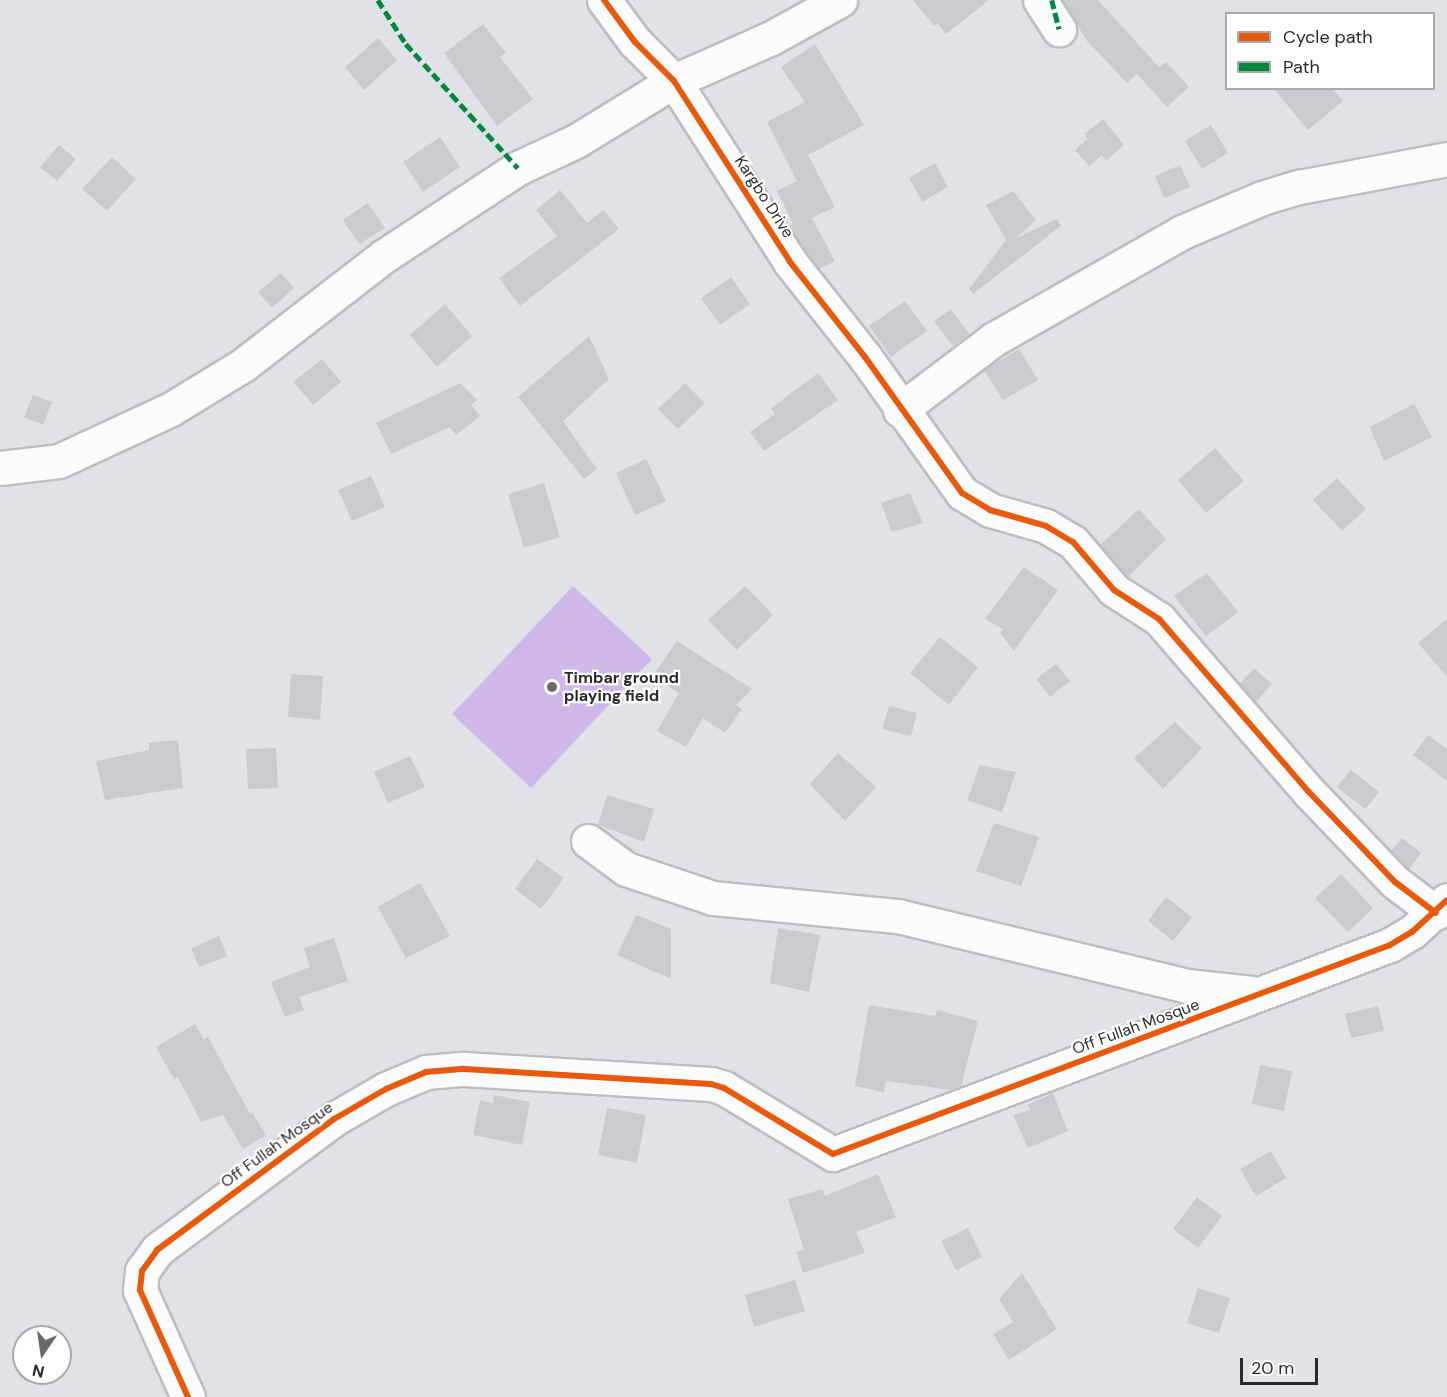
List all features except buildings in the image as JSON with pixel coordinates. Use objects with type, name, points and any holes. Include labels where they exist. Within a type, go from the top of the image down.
[{"type":"street","name":"Kargbo Drive","points":[[604,0],[635,42],[674,81],[790,262],[865,357],[900,410],[962,493],[990,510],[1046,526],[1073,542],[1114,590],[1160,619],[1308,791],[1395,882],[1441,906]]},
{"type":"street","points":[[0,468],[59,461],[171,409],[243,365],[323,301],[438,219],[518,168],[576,141],[674,81],[771,38],[840,0]]},
{"type":"street","points":[[1040,0],[1059,29]]},
{"type":"street","points":[[900,410],[994,339],[1182,232],[1281,192],[1447,159]]},
{"type":"street","name":"Off Fullah Mosque","points":[[588,841],[626,869],[713,898],[898,915],[1187,986],[1263,993]]},
{"type":"street","name":"Off Fullah Mosque","points":[[188,1397],[147,1311],[140,1290],[142,1272],[157,1250],[334,1119],[386,1089],[426,1072],[464,1068],[687,1081],[724,1088],[821,1150],[833,1154],[976,1098],[1136,1043],[1390,945],[1441,906]]},
{"type":"shaded area","name":"Timbar ground playing field","points":[[573,586],[652,659],[531,788],[452,714]]},
{"type":"marked path","points":[[378,0],[406,44],[518,168]]},
{"type":"marked path","points":[[1052,0],[1059,29]]},
{"type":"cycle path","points":[[604,0],[635,42],[674,81],[790,262],[865,357],[962,493],[990,510],[1046,526],[1073,542],[1114,590],[1159,619],[1308,791],[1395,882],[1436,913]]},
{"type":"cycle path","points":[[188,1397],[140,1290],[142,1271],[157,1250],[334,1119],[386,1089],[426,1072],[464,1069],[711,1084],[724,1088],[833,1154],[1390,945],[1412,932],[1447,900]]},
{"type":"place","name":"Timbar ground playing field","points":[[552,687]]}]
